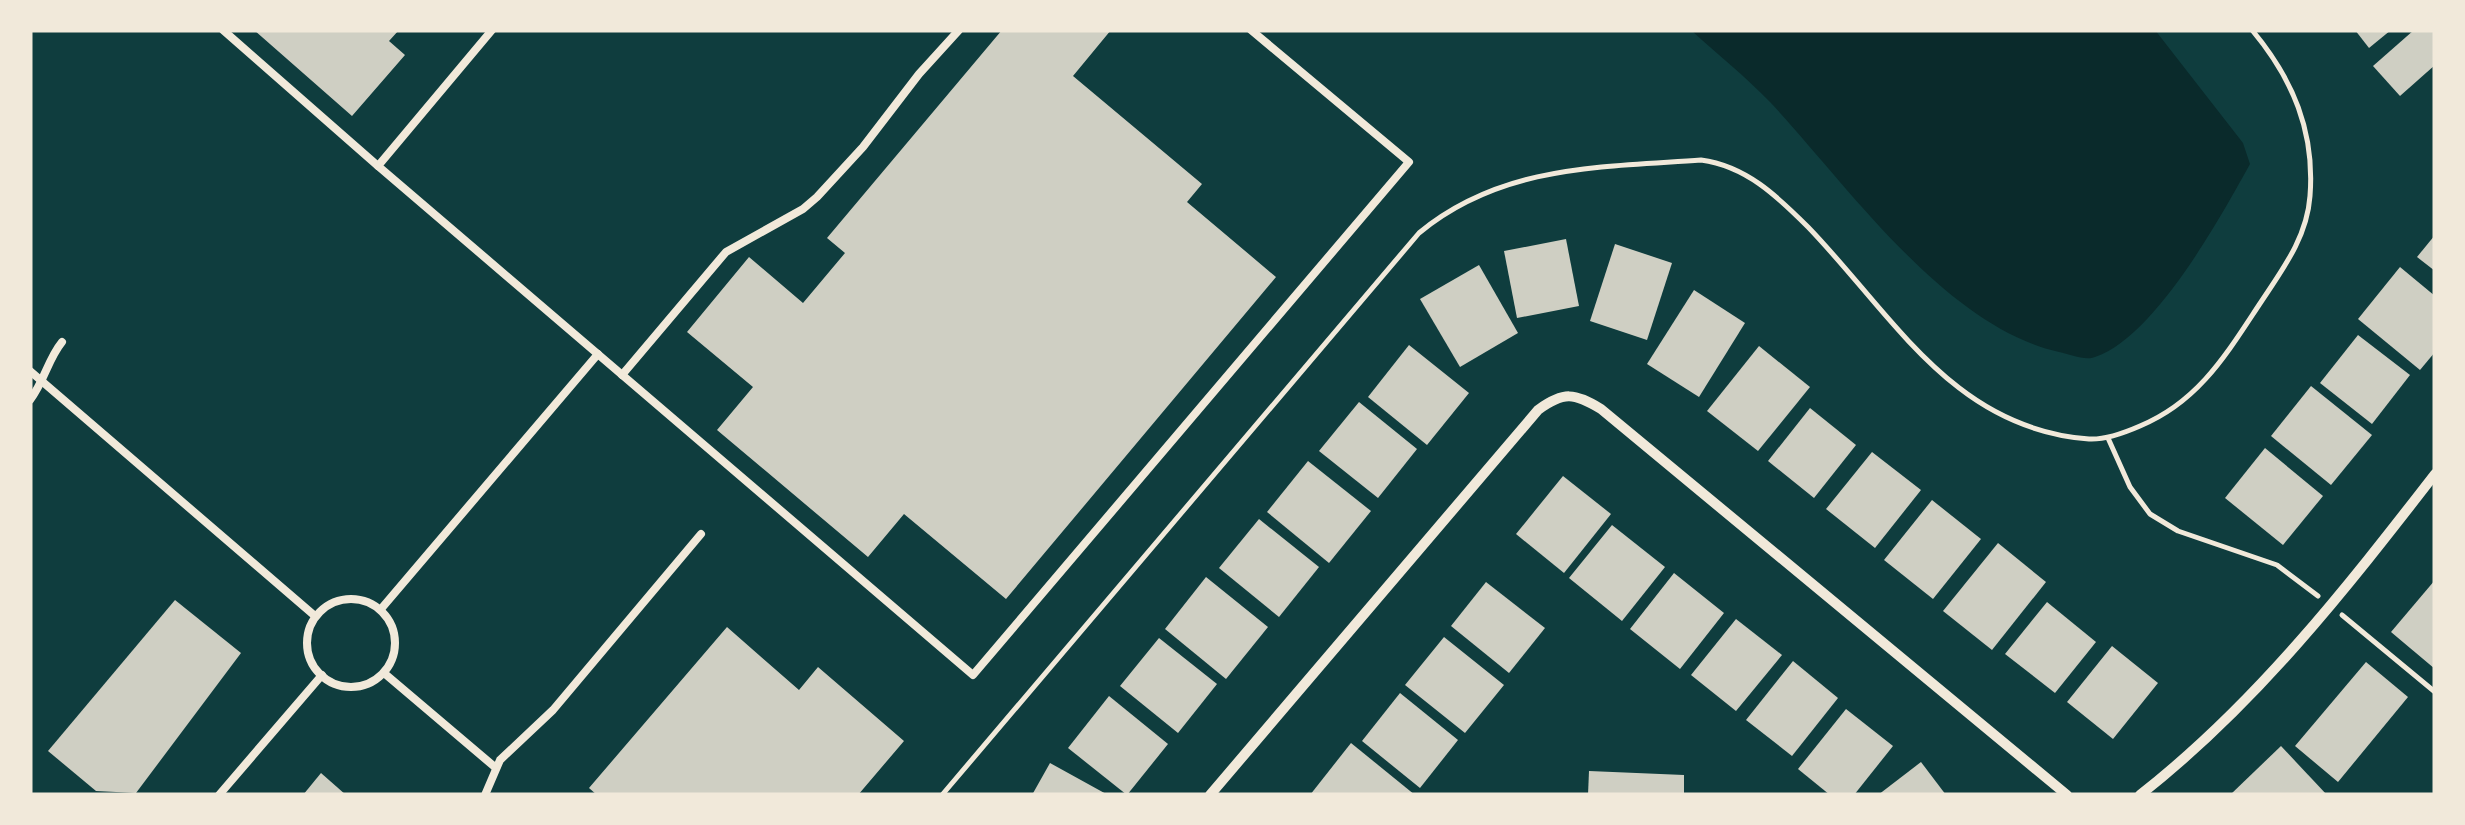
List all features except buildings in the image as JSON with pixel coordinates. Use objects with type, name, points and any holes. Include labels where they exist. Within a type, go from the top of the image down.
[{"type":"street","points":[[1210,795],[1538,410],[1560,396],[1572,396],[1600,409],[2067,795]]},
{"type":"street","points":[[2140,795],[2207,739],[2286,659],[2332,607],[2435,474]]},
{"type":"lane","points":[[223,30],[974,675],[1409,162],[1251,30]]},
{"type":"lane","points":[[378,166],[492,30]]},
{"type":"lane","points":[[622,375],[726,252],[818,197],[959,30]]},
{"type":"lane","points":[[30,400],[62,342]]},
{"type":"lane","points":[[381,609],[598,354]]},
{"type":"lane","points":[[30,371],[315,616]]},
{"type":"lane","points":[[485,795],[496,768],[553,710],[701,534]]},
{"type":"lane","points":[[354,598],[381,609],[395,634],[392,661],[384,673],[360,686],[346,687],[322,676],[313,665],[307,640],[315,616],[326,606],[354,598]]},
{"type":"lane","points":[[384,673],[496,768]]},
{"type":"lane","points":[[218,795],[322,676]]},
{"type":"path","points":[[942,795],[1419,233],[1463,202],[1533,176],[1602,166],[1701,160],[1724,163],[1788,206],[1925,360],[1968,397],[2004,417],[2053,435],[2108,438],[2154,420],[2217,370],[2299,242],[2310,198],[2308,140],[2294,90],[2252,30]]},
{"type":"path","points":[[2108,438],[2130,486],[2150,514],[2178,531],[2277,565],[2317,595]]},
{"type":"path","points":[[2347,619],[2435,692]]},
{"type":"water","points":[[1691,30],[2155,30],[2243,143],[2250,164],[2204,244],[2140,326],[2118,345],[2095,357],[2077,357],[2017,337],[1976,314],[1937,283],[1900,248],[1770,102]]}]
